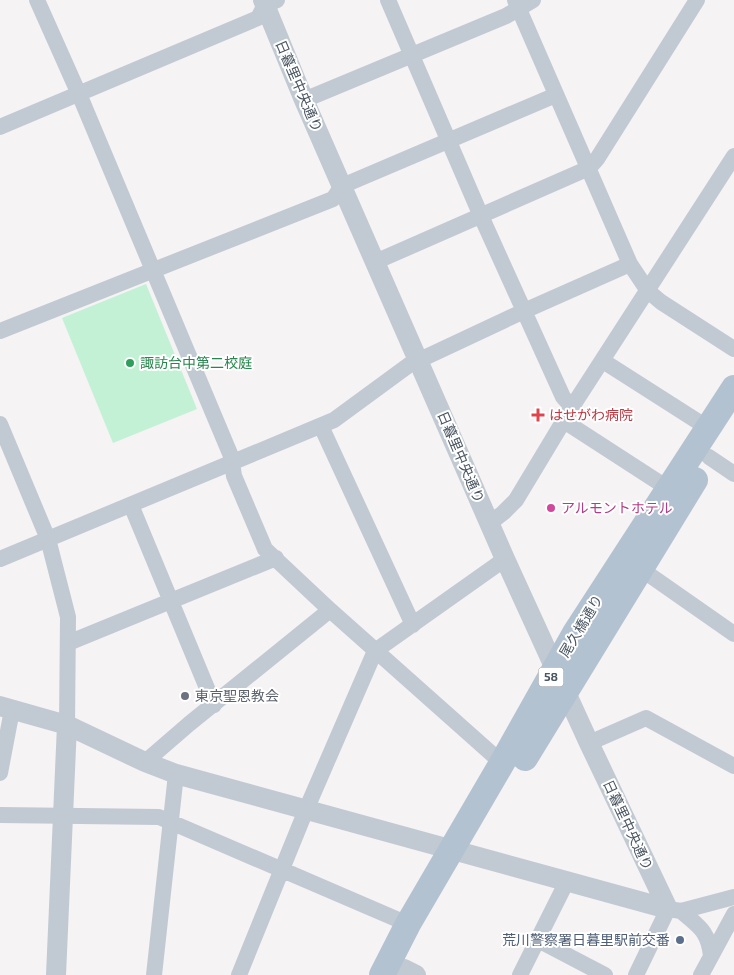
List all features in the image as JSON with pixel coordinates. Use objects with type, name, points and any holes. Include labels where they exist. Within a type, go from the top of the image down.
[{"type":"main road","name":"尾久橋通り","points":[[399,974],[408,924],[460,851],[560,680],[575,633],[734,388]]},
{"type":"main road","name":"尾久橋通り","points":[[399,974],[438,905],[460,851],[502,763],[641,569],[734,418]]},
{"type":"street","points":[[37,0],[79,93],[231,456],[234,476],[265,549],[375,651],[502,763]]},
{"type":"street","points":[[388,0],[481,216],[563,397],[572,407]]},
{"type":"street","points":[[375,262],[589,168],[597,159],[697,0]]},
{"type":"street","points":[[0,127],[258,18],[268,2]]},
{"type":"street","name":"日暮里中央通り","points":[[268,2],[304,100],[505,559],[589,743],[675,910]]},
{"type":"street","points":[[304,100],[412,56],[522,3],[556,95],[630,264],[648,291],[660,302],[734,349]]},
{"type":"street","points":[[0,331],[334,199],[342,186],[556,95]]},
{"type":"street","points":[[490,523],[516,500],[572,407],[734,156]]},
{"type":"street","points":[[0,559],[334,420],[410,365],[524,311],[630,264]]},
{"type":"street","points":[[603,361],[708,428]]},
{"type":"street","points":[[564,421],[669,489]]},
{"type":"street","points":[[0,424],[48,539],[68,617],[67,725],[56,975]]},
{"type":"street","points":[[321,426],[412,625]]},
{"type":"street","points":[[709,457],[734,474]]},
{"type":"street","points":[[130,505],[214,704]]},
{"type":"street","points":[[68,643],[276,558]]},
{"type":"street","points":[[239,975],[306,810],[375,651],[505,559]]},
{"type":"street","points":[[641,569],[734,634]]},
{"type":"street","points":[[145,762],[156,751],[330,610]]},
{"type":"street","points":[[0,773],[6,708],[67,725],[145,762],[176,774],[460,851],[642,903],[675,910],[700,928],[709,940],[711,956]]},
{"type":"street","points":[[589,743],[646,718],[734,766]]},
{"type":"street","points":[[154,975],[176,774]]},
{"type":"street","points":[[0,815],[62,814],[159,817],[408,924]]},
{"type":"street","points":[[520,975],[567,881]]},
{"type":"street","points":[[636,975],[675,910],[734,897]]},
{"type":"street","points":[[700,975],[734,914]]},
{"type":"street","points":[[538,940],[605,975]]},
{"type":"green space","name":"諏訪台中第二校庭","points":[[146,284],[197,409],[113,443],[62,318]]},
{"type":"place","name":"諏訪台中第二校庭","points":[[130,363]]},
{"type":"place","name":"はせがわ病院","points":[[538,415]]},
{"type":"place","name":"アルモントホテル","points":[[551,508]]},
{"type":"place","name":"東京聖恩教会","points":[[185,696]]},
{"type":"place","name":"荒川警察署日暮里駅前交番","points":[[680,940]]}]
